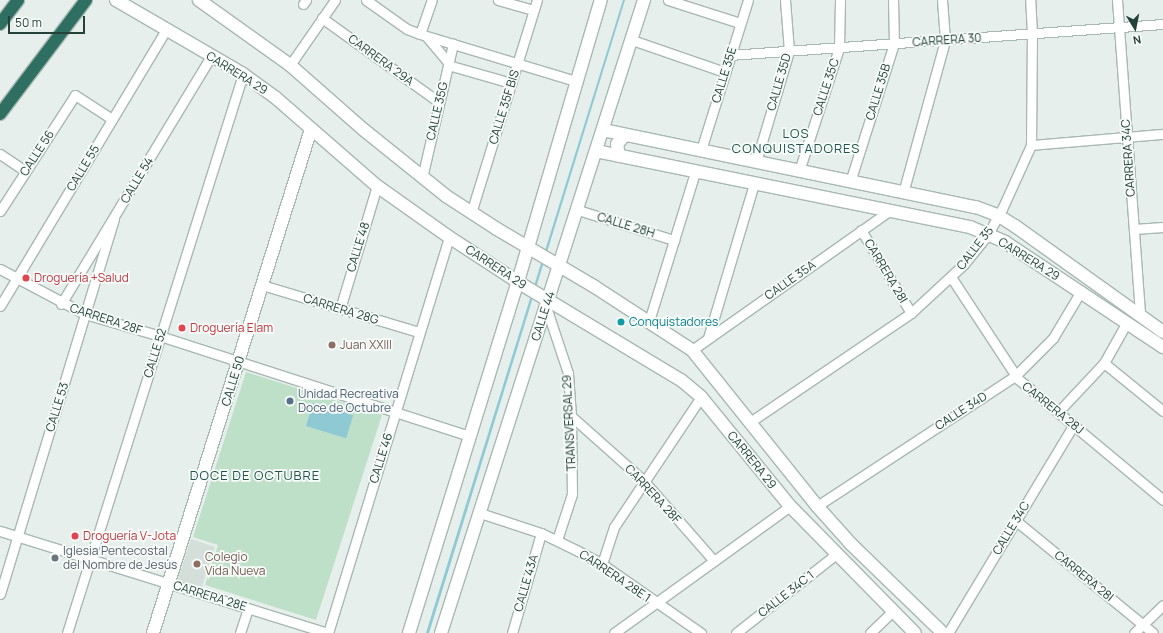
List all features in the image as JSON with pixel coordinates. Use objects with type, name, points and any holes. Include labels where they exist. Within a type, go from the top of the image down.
[{"type":"highway","points":[[0,114],[86,0]]},
{"type":"highway","points":[[0,24],[12,2]]},
{"type":"main road","name":"CARRERA 29","points":[[116,0],[243,74],[276,98],[377,186],[449,237],[546,302],[681,380],[701,397],[790,506],[836,555],[915,633]]},
{"type":"main road","name":"CARRERA 29","points":[[199,0],[290,65],[422,178],[471,213],[559,265],[649,321],[692,350],[817,506],[851,544],[943,633]]},
{"type":"main road","points":[[409,633],[519,283],[576,81],[601,0]]},
{"type":"main road","name":"CALLE 44","points":[[442,633],[546,302],[578,210],[644,0]]},
{"type":"main road","name":"CALLE 50","points":[[153,633],[170,584],[311,129]]},
{"type":"main road","name":"CARRERA 29","points":[[603,130],[976,207],[999,216],[1015,226],[1163,332]]},
{"type":"main road","points":[[620,156],[617,144],[625,135]]},
{"type":"main road","name":"CARRERA 29","points":[[596,152],[970,227],[1005,242],[1081,291],[1163,347]]},
{"type":"main road","points":[[970,227],[981,221],[981,213],[976,207]]},
{"type":"main road","points":[[1005,242],[1001,235],[1003,227],[1015,226]]},
{"type":"street","points":[[290,65],[335,0]]},
{"type":"street","points":[[366,0],[407,29],[423,36],[576,81]]},
{"type":"street","points":[[423,36],[432,0]]},
{"type":"street","points":[[498,0],[534,10]]},
{"type":"street","name":"CALLE 35F BIS","points":[[471,213],[537,0]]},
{"type":"street","points":[[668,0],[740,23]]},
{"type":"street","name":"CALLE 35E","points":[[701,150],[748,0]]},
{"type":"street","name":"CALLE 35D","points":[[756,162],[789,51],[785,0]]},
{"type":"street","name":"CALLE 35C","points":[[799,171],[839,48],[840,0]]},
{"type":"street","name":"CALLE 35B","points":[[850,182],[894,44],[892,0]]},
{"type":"street","points":[[903,193],[945,40],[942,0]]},
{"type":"street","name":"CALLE 35","points":[[750,422],[911,313],[951,277],[988,234],[999,216],[1031,145],[1032,34],[1030,0]]},
{"type":"street","name":"CARRERA 34C","points":[[1117,0],[1140,315]]},
{"type":"street","name":"CARRERA 29A","points":[[322,18],[439,102]]},
{"type":"street","name":"CARRERA 30","points":[[730,55],[1163,24]]},
{"type":"street","name":"CALLE 55","points":[[0,306],[166,30]]},
{"type":"street","points":[[423,36],[448,63],[511,83]]},
{"type":"street","points":[[632,40],[725,72]]},
{"type":"street","name":"CALLE 35G","points":[[422,178],[453,44]]},
{"type":"street","name":"CALLE 54","points":[[61,304],[114,219],[211,56]]},
{"type":"street","name":"CALLE 52","points":[[67,633],[243,74]]},
{"type":"street","name":"CALLE 56","points":[[0,211],[75,95],[112,119]]},
{"type":"street","points":[[1031,145],[1163,134]]},
{"type":"street","points":[[0,154],[25,171]]},
{"type":"street","points":[[649,321],[695,172]]},
{"type":"street","points":[[708,338],[754,184]]},
{"type":"street","name":"CALLE 48","points":[[340,309],[377,186]]},
{"type":"street","name":"CALLE 28H","points":[[578,210],[674,240]]},
{"type":"street","name":"CALLE 35A","points":[[692,350],[889,211]]},
{"type":"street","name":"CALLE 53","points":[[0,594],[114,219]]},
{"type":"street","points":[[1134,229],[1163,227]]},
{"type":"street","name":"CARRERA 28I","points":[[861,230],[911,313]]},
{"type":"street","name":"CALLE 46","points":[[328,633],[449,237]]},
{"type":"street","name":"CARRERA 28F","points":[[0,269],[61,304],[85,314],[239,361],[470,436]]},
{"type":"street","name":"CARRERA 28J","points":[[951,277],[1015,376],[1163,500]]},
{"type":"street","name":"CARRERA 28G","points":[[262,285],[419,332]]},
{"type":"street","name":"CALLE 34D","points":[[817,506],[1015,376],[1053,338],[1081,291]]},
{"type":"street","name":"TRANSVERSAL 29","points":[[546,302],[568,373],[571,416],[572,494],[557,540]]},
{"type":"street","points":[[1058,412],[1104,363],[1127,322]]},
{"type":"street","points":[[1104,363],[1163,411]]},
{"type":"street","points":[[602,564],[614,527],[701,397]]},
{"type":"street","name":"CARRERA 28F","points":[[571,416],[644,481],[714,560]]},
{"type":"street","name":"CALLE 34C","points":[[948,633],[1074,424]]},
{"type":"street","points":[[614,633],[790,506]]},
{"type":"street","name":"CARRERA 28E 1","points":[[480,513],[557,540],[602,564],[655,603],[701,633]]},
{"type":"street","name":"CARRERA 28I","points":[[1015,520],[1153,633]]},
{"type":"street","name":"CARRERA 28E","points":[[0,531],[328,633]]},
{"type":"street","name":"CALLE 43A","points":[[512,633],[540,533]]},
{"type":"street","name":"CALLE 34C 1","points":[[736,633],[836,555]]},
{"type":"street","points":[[1134,633],[1163,605]]},
{"type":"street","points":[[240,633],[248,608]]},
{"type":"street","points":[[870,633],[893,611]]},
{"type":"shaded area","name":"Colegio Vida Nueva","points":[[191,539],[215,547],[201,589],[177,581]]},
{"type":"green space","points":[[246,372],[382,415],[316,620],[205,585],[218,545],[193,537]]},
{"type":"water","points":[[623,0],[625,0],[429,633],[426,633]]},
{"type":"water","points":[[313,403],[353,415],[346,438],[306,426]]},
{"type":"place","name":"Droguería +Salud","points":[[26,278]]},
{"type":"place","name":"Conquistadores","points":[[621,322]]},
{"type":"place","name":"Droguería Elam","points":[[182,328]]},
{"type":"place","name":"Juan XXIII","points":[[332,345]]},
{"type":"place","name":"Unidad Recreativa Doce de Octubre","points":[[290,401]]},
{"type":"place","name":"Droguería V-Jota","points":[[75,536]]},
{"type":"place","name":"Iglesia Pentecostal del Nombre de Jesús","points":[[55,558]]},
{"type":"place","name":"Colegio Vida Nueva","points":[[197,564]]},
{"type":"district","name":"LOS CONQUISTADORES","points":[[796,142]]},
{"type":"district","name":"DOCE DE OCTUBRE","points":[[255,475]]}]
